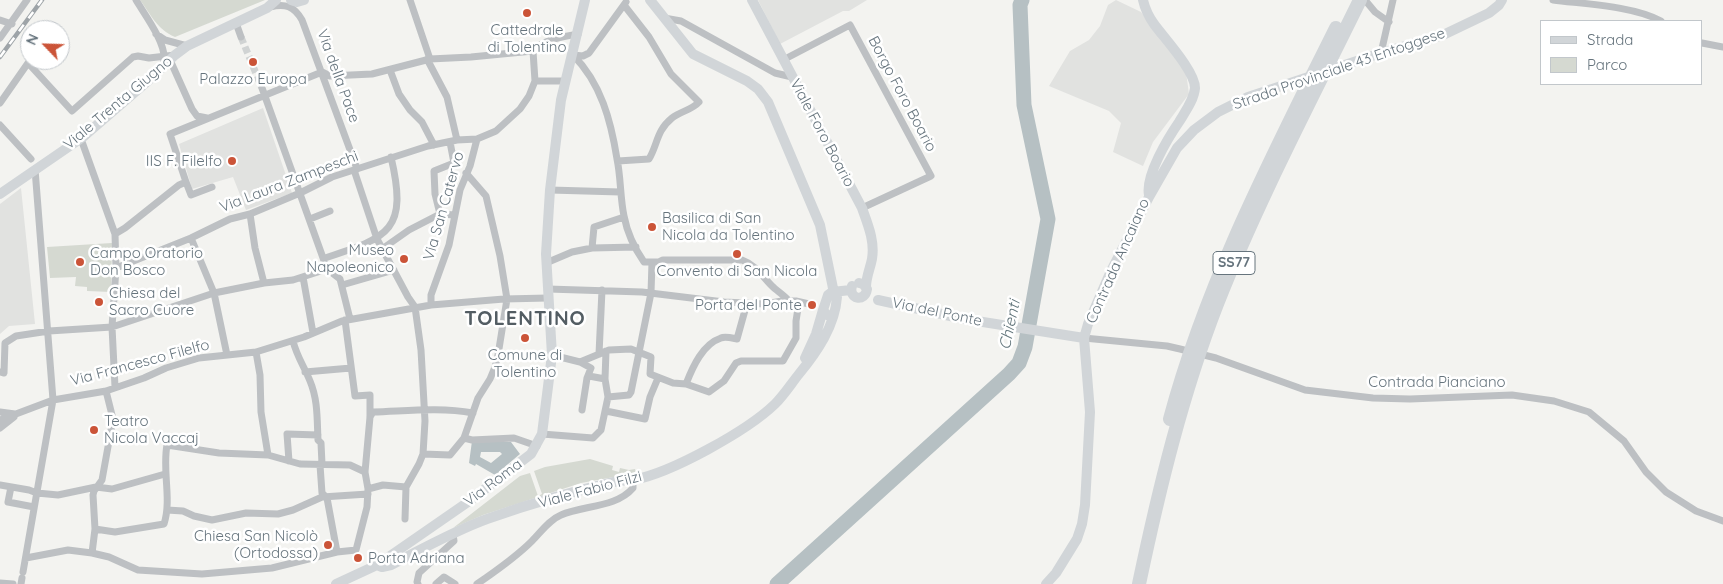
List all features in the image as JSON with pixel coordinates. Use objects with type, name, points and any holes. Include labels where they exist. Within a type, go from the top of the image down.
[{"type":"highway","name":"SS77","points":[[1129,584],[1178,386],[1206,305],[1264,173],[1350,0]]},
{"type":"highway","name":"SS77","points":[[1139,584],[1173,439],[1188,387],[1216,306],[1246,236],[1360,0]]},
{"type":"street","points":[[0,38],[12,24],[27,0]]},
{"type":"street","points":[[136,0],[156,34],[192,109],[197,116],[207,118]]},
{"type":"street","points":[[291,0],[297,2],[305,0]]},
{"type":"street","name":"Via della Pace","points":[[302,20],[302,9],[305,0]]},
{"type":"street","points":[[410,0],[429,59],[447,97],[454,141],[454,163],[434,171],[435,194],[440,214]]},
{"type":"street","name":"Via Roma","points":[[336,584],[378,565],[515,468],[537,446],[542,434],[552,355],[546,258],[550,190],[565,81],[573,55],[585,0]]},
{"type":"street","points":[[650,0],[693,54],[747,81],[758,89],[768,102],[820,224],[834,293],[837,298],[836,312]]},
{"type":"street","name":"Viale Foro Boario","points":[[752,0],[862,208],[872,241],[872,262],[859,290]]},
{"type":"street","name":"Contrada Ancaiano","points":[[1084,338],[1094,310],[1149,197],[1149,185],[1159,157],[1190,104],[1195,87],[1188,70],[1153,22],[1143,0]]},
{"type":"street","points":[[1365,0],[1375,12],[1389,22]]},
{"type":"street","points":[[1381,53],[1394,0]]},
{"type":"street","name":"Strada Provinciale 43 Entoggese","points":[[1149,197],[1177,148],[1194,130],[1218,112],[1248,98],[1381,53],[1443,35],[1489,13],[1502,0]]},
{"type":"street","points":[[1553,0],[1624,10],[1658,20]]},
{"type":"street","name":"Via della Pace","points":[[277,2],[289,6],[298,12],[302,20],[356,166],[355,173],[377,239],[415,307]]},
{"type":"street","name":"Viale Trenta Giugno","points":[[0,194],[33,164],[81,139],[149,80],[168,59],[187,46],[277,2]]},
{"type":"street","points":[[573,55],[583,56],[589,53],[625,4],[649,37],[671,74],[699,102],[695,107],[674,117],[660,130],[649,159],[618,160]]},
{"type":"street","points":[[664,18],[681,21],[775,73],[792,77]]},
{"type":"street","points":[[0,20],[12,24]]},
{"type":"street","points":[[236,23],[241,37]]},
{"type":"street","name":"Borgo Foro Boario","points":[[783,60],[850,25],[864,50],[930,176],[862,208]]},
{"type":"street","points":[[156,34],[165,40],[187,46]]},
{"type":"street","points":[[212,187],[191,195],[170,134],[322,72],[330,76],[372,74],[429,59],[533,51],[541,44],[550,40],[578,34]]},
{"type":"street","points":[[1703,43],[1723,47]]},
{"type":"street","name":"Via San Catervo","points":[[431,305],[431,295],[449,245],[460,190],[473,157],[477,140],[496,131],[526,102],[535,81],[533,51]]},
{"type":"street","points":[[573,55],[582,65],[606,106],[618,160],[624,218],[644,262],[659,262],[663,260],[742,260],[757,268],[773,287],[780,290],[790,301]]},
{"type":"street","points":[[0,103],[28,63],[72,111],[133,57],[168,59]]},
{"type":"street","points":[[390,70],[399,94],[410,110],[422,122],[434,145]]},
{"type":"street","points":[[535,81],[565,81]]},
{"type":"street","points":[[26,558],[68,550],[92,553],[138,570],[194,574],[272,568],[337,552],[356,550],[367,507],[368,492],[364,472],[370,417],[370,396],[356,396],[352,379],[348,320],[342,285],[340,279],[327,269],[262,88]]},
{"type":"street","points":[[0,125],[33,164],[49,331],[53,400],[22,578]]},
{"type":"street","points":[[81,139],[115,234],[116,268],[112,327],[115,387]]},
{"type":"street","name":"Via Laura Zampeschi","points":[[116,268],[191,238],[230,219],[250,214],[300,193],[332,177],[434,145],[454,141],[477,140]]},
{"type":"street","points":[[324,258],[377,239],[389,228],[397,212],[398,200],[391,157]]},
{"type":"street","points":[[423,454],[450,455],[464,438],[478,398],[495,367],[504,325],[506,299],[500,256],[486,196],[466,173]]},
{"type":"street","points":[[115,234],[179,185],[186,182]]},
{"type":"street","points":[[550,190],[620,192]]},
{"type":"street","points":[[310,219],[330,211]]},
{"type":"street","points":[[250,214],[255,248],[264,283]]},
{"type":"street","points":[[382,249],[408,230],[440,214],[455,215]]},
{"type":"street","points":[[592,248],[594,227],[624,218]]},
{"type":"street","points":[[191,238],[214,293],[227,355]]},
{"type":"street","points":[[546,258],[592,248],[636,247]]},
{"type":"street","points":[[608,397],[629,395],[631,392],[651,293],[652,262]]},
{"type":"street","points":[[0,372],[4,373],[6,343],[16,336],[49,331],[112,327],[214,293],[264,283],[293,280],[327,269]]},
{"type":"street","points":[[342,285],[394,270]]},
{"type":"street","points":[[303,277],[313,333]]},
{"type":"street","name":"Via del Ponte","points":[[831,278],[878,300],[964,319],[1084,338]]},
{"type":"street","points":[[542,434],[593,438],[601,430],[608,397],[602,353],[602,290]]},
{"type":"street","name":"Via Francesco Filelfo","points":[[18,414],[53,400],[106,390],[144,378],[174,365],[199,358],[256,352],[293,341],[348,320],[415,307],[506,299],[548,293],[602,290],[747,303],[773,304],[790,301],[817,307]]},
{"type":"street","points":[[817,307],[829,316],[836,312],[845,300],[859,290]]},
{"type":"street","name":"Via del Ponte","points":[[834,293],[859,290]]},
{"type":"street","name":"Viale Fabio Filzi","points":[[789,388],[808,351],[817,307],[828,295],[834,293]]},
{"type":"street","points":[[580,362],[618,348],[631,349],[651,357],[650,374],[673,383],[686,384],[709,392],[724,381],[736,363],[741,361],[783,361],[796,338],[799,302]]},
{"type":"street","points":[[686,384],[693,366],[711,342],[722,337],[736,338],[747,303]]},
{"type":"street","points":[[405,519],[406,488],[423,454],[425,410],[421,350],[415,307]]},
{"type":"street","name":"Viale Fabio Filzi","points":[[378,565],[382,567],[391,565],[485,519],[588,488],[633,480],[669,468],[704,451],[753,421],[775,404],[807,364],[824,338],[836,312]]},
{"type":"street","points":[[1046,584],[1056,573],[1077,539],[1085,505],[1090,412],[1084,338]]},
{"type":"street","name":"Contrada Pianciano","points":[[1084,338],[1180,349],[1216,358],[1305,390],[1373,398],[1410,399],[1512,395],[1554,401],[1589,412],[1624,442],[1646,472],[1666,492],[1696,511],[1723,521]]},
{"type":"street","points":[[293,341],[296,355],[310,381],[317,406],[318,440],[321,443],[322,492],[327,498],[337,552]]},
{"type":"street","points":[[256,352],[268,455]]},
{"type":"street","points":[[552,355],[580,362],[591,368],[582,410]]},
{"type":"street","points":[[305,372],[351,368]]},
{"type":"street","points":[[589,376],[605,379]]},
{"type":"street","points":[[606,411],[645,419],[650,397],[658,378]]},
{"type":"street","points":[[92,553],[96,529],[93,495],[96,487],[102,480],[113,419],[106,390]]},
{"type":"street","points":[[370,417],[373,412],[456,410],[473,413]]},
{"type":"street","points":[[0,412],[18,414]]},
{"type":"street","points":[[0,420],[18,414]]},
{"type":"street","points":[[0,428],[18,414]]},
{"type":"street","points":[[289,461],[287,434],[318,435]]},
{"type":"street","points":[[464,438],[493,440],[514,438],[537,446]]},
{"type":"street","points":[[96,529],[115,532],[164,524],[167,510],[165,474],[167,445],[234,454],[268,455],[300,464],[350,465],[364,472]]},
{"type":"street","points":[[0,485],[37,493],[58,495],[96,487],[112,489],[165,474]]},
{"type":"street","points":[[477,584],[531,542],[550,522],[560,515],[627,495],[633,488],[633,480]]},
{"type":"street","points":[[167,510],[183,511],[194,516],[212,520],[246,513],[278,514],[293,510],[322,497],[327,498],[368,492],[383,485],[406,488]]},
{"type":"street","points":[[11,488],[8,502],[34,507]]},
{"type":"street","points":[[418,584],[419,574],[454,542],[453,534]]},
{"type":"street","points":[[436,584],[444,577],[455,584]]},
{"type":"street","points":[[0,583],[13,584]]},
{"type":"shaded area","points":[[758,0],[867,0],[849,11],[843,11],[780,44]]},
{"type":"shaded area","points":[[1116,0],[1141,12],[1186,72],[1189,94],[1153,142],[1143,166],[1113,152],[1121,123],[1109,111],[1049,86],[1070,51],[1089,40],[1100,26],[1108,5]]},
{"type":"shaded area","name":"IIS F. Filelfo","points":[[263,108],[292,193],[246,210],[233,177],[192,189],[179,144]]},
{"type":"shaded area","points":[[21,188],[35,324],[9,326],[0,334],[0,204]]},
{"type":"shaded area","points":[[472,441],[511,442],[520,454],[495,475],[476,464],[475,466],[469,463]],"holes":[[[481,452],[500,452],[502,454],[491,463],[480,457]]]},
{"type":"green space","points":[[140,0],[265,0],[175,37],[159,26]]},
{"type":"green space","name":"Campo Oratorio Don Bosco","points":[[112,243],[111,292],[87,291],[87,287],[75,286],[76,277],[50,278],[47,247]]},
{"type":"green space","points":[[590,459],[613,466],[612,470],[619,472],[620,468],[635,469],[636,473],[581,483],[483,515],[453,528],[520,476],[530,473],[538,496],[542,494],[534,471],[545,467]]},
{"type":"waterway","name":"Chienti","points":[[777,584],[1019,363],[1025,347],[1048,219],[1024,105],[1020,5],[1022,0]]},
{"type":"tunnel","points":[[241,37],[262,88]]},
{"type":"railway","points":[[0,57],[42,0]]},
{"type":"place","name":"Cattedrale di Tolentino","points":[[527,13]]},
{"type":"place","name":"Palazzo Europa","points":[[253,62]]},
{"type":"place","name":"IIS F. Filelfo","points":[[232,161]]},
{"type":"place","name":"Basilica di San Nicola da Tolentino","points":[[652,227]]},
{"type":"place","name":"Convento di San Nicola","points":[[737,254]]},
{"type":"place","name":"Museo Napoleonico","points":[[404,259]]},
{"type":"place","name":"Campo Oratorio Don Bosco","points":[[80,262]]},
{"type":"place","name":"Chiesa del Sacro Cuore","points":[[99,302]]},
{"type":"place","name":"Porta del Ponte","points":[[812,305]]},
{"type":"place","name":"Comune di Tolentino","points":[[525,338]]},
{"type":"place","name":"Teatro Nicola Vaccaj","points":[[94,430]]},
{"type":"place","name":"Chiesa San Nicolò (Ortodossa)","points":[[328,545]]},
{"type":"place","name":"Porta Adriana","points":[[358,558]]},
{"type":"district","name":"TOLENTINO","points":[[525,319]]}]
